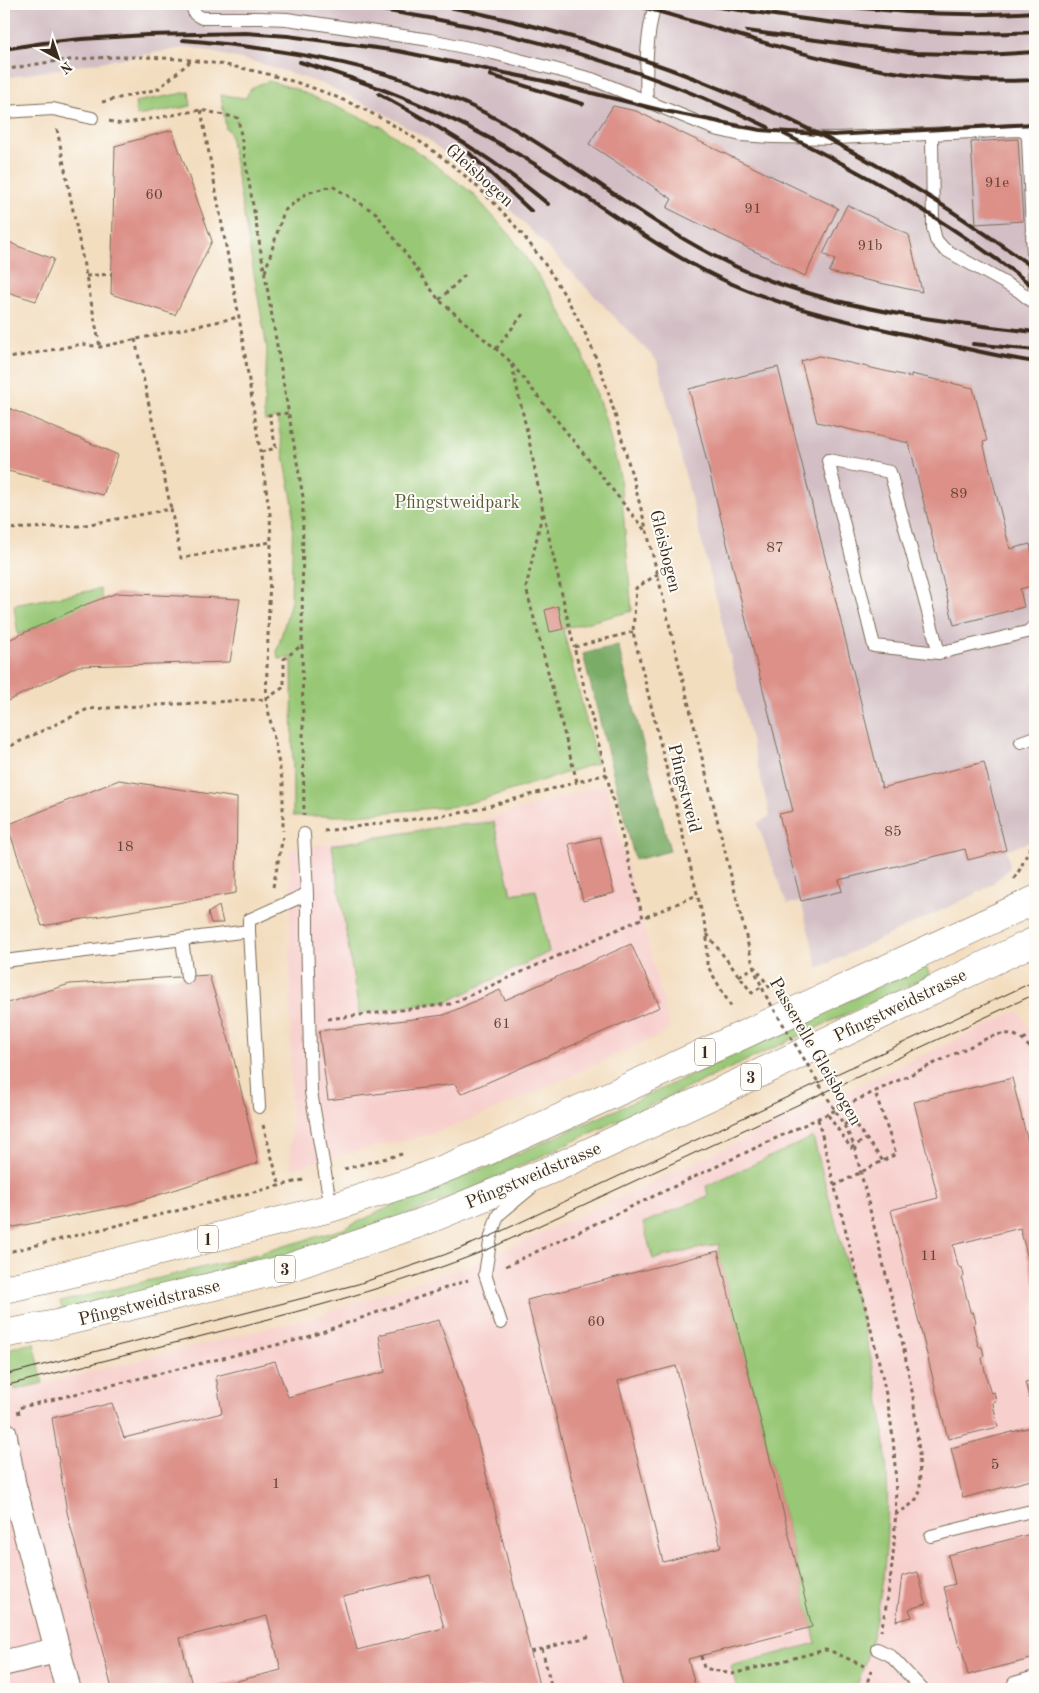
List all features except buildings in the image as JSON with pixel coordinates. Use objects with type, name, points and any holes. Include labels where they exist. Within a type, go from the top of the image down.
[{"type":"main road","name":"1","points":[[4,1289],[331,1208],[411,1182],[481,1154],[1035,900]]},
{"type":"main road","name":"Pfingstweidstrasse","points":[[4,1334],[56,1324],[285,1269],[420,1224],[555,1168],[758,1074],[1035,941]]},
{"type":"street","points":[[4,1434],[14,1484],[68,1689]]},
{"type":"street","points":[[4,1663],[58,1650]]},
{"type":"lane","points":[[191,4],[195,14],[202,18],[287,19],[448,43],[592,79],[715,129],[741,135],[836,138],[1023,131],[1027,135],[1035,303]]},
{"type":"lane","points":[[647,102],[646,49],[655,4]]},
{"type":"lane","points":[[4,112],[53,109],[92,118]]},
{"type":"lane","points":[[932,134],[933,228],[936,240],[944,249],[1019,291],[1035,303]]},
{"type":"lane","points":[[939,653],[890,472],[828,460],[874,646],[939,653],[1027,632],[1035,626]]},
{"type":"lane","points":[[1021,742],[1035,737]]},
{"type":"lane","points":[[304,834],[308,894],[307,932],[312,1092],[331,1208]]},
{"type":"lane","points":[[4,961],[182,940],[249,925],[308,894]]},
{"type":"lane","points":[[249,925],[259,1107]]},
{"type":"lane","points":[[182,940],[187,977]]},
{"type":"lane","points":[[501,1323],[485,1274],[491,1236],[498,1215],[555,1168]]},
{"type":"lane","points":[[931,1536],[1035,1510]]},
{"type":"lane","points":[[877,1649],[890,1655],[922,1689]]},
{"type":"lane","points":[[1018,1689],[1014,1683],[1035,1677]]},
{"type":"path","name":"Gleisbogen","points":[[4,70],[55,61],[158,57],[238,67],[302,84],[368,111],[402,130],[443,158],[485,194],[507,217],[543,262],[575,313],[604,379],[618,423],[658,574],[671,632]]},
{"type":"path","points":[[192,60],[158,89],[96,103],[92,118],[121,124],[201,110],[238,118],[303,497],[304,834],[467,812],[607,774]]},
{"type":"path","points":[[53,109],[100,346]]},
{"type":"path","points":[[201,110],[239,317],[270,514],[271,542],[266,700],[283,784],[283,835],[273,887],[249,925]]},
{"type":"path","points":[[264,275],[284,210],[307,193],[332,186],[376,214],[439,300],[510,362],[648,535]]},
{"type":"path","points":[[86,276],[111,274]]},
{"type":"path","points":[[439,300],[466,274]]},
{"type":"path","points":[[496,349],[523,314]]},
{"type":"path","points":[[4,359],[82,344],[100,346],[239,317]]},
{"type":"path","points":[[135,339],[181,558],[271,542]]},
{"type":"path","points":[[510,362],[529,440],[542,511],[574,646],[644,918]]},
{"type":"path","points":[[261,452],[276,448],[269,415],[289,412]]},
{"type":"path","points":[[4,529],[79,526],[171,509]]},
{"type":"path","points":[[542,511],[526,588],[577,782]]},
{"type":"path","name":"Pfingstweid","points":[[658,574],[636,588],[633,632],[707,934],[707,965],[735,1012]]},
{"type":"path","points":[[574,646],[633,632]]},
{"type":"path","name":"Passerelle Gleisbogen","points":[[671,632],[750,959],[761,986],[854,1145],[908,1369],[917,1426],[920,1490],[917,1498],[896,1515]]},
{"type":"path","points":[[4,749],[88,708],[266,700],[284,687],[284,659],[302,645]]},
{"type":"path","points":[[1008,884],[1020,869],[1035,837]]},
{"type":"path","points":[[310,1022],[450,1004],[697,895]]},
{"type":"path","points":[[707,934],[752,993],[761,986]]},
{"type":"path","points":[[739,976],[755,967],[764,978],[776,996],[760,1002]]},
{"type":"path","points":[[18,1408],[306,1338],[517,1262],[995,1036],[1008,1034],[1018,1036],[1023,1039],[1035,1054]]},
{"type":"path","points":[[1023,1039],[1034,1035]]},
{"type":"path","points":[[834,1186],[896,1154],[875,1092]]},
{"type":"path","points":[[259,1107],[280,1187]]},
{"type":"path","points":[[828,1115],[850,1148],[866,1139]]},
{"type":"path","points":[[818,1119],[886,1394],[894,1452],[896,1515],[889,1587],[877,1649],[865,1689]]},
{"type":"path","points":[[844,1125],[852,1120],[883,1161]]},
{"type":"path","points":[[4,1249],[12,1251],[280,1187],[410,1152]]},
{"type":"path","points":[[531,1652],[591,1636]]},
{"type":"path","points":[[542,1649],[552,1689]]},
{"type":"path","points":[[701,1656],[704,1668],[732,1674],[825,1650],[832,1651],[871,1669]]},
{"type":"shaded area","points":[[4,4],[1035,4],[1035,840],[1007,850],[1010,868],[992,884],[974,895],[818,968],[801,902],[787,904],[757,823],[770,816],[657,361],[525,224],[469,172],[426,138],[376,109],[326,85],[262,64],[190,47],[4,78]]},
{"type":"shaded area","points":[[606,784],[670,1030],[514,1102],[459,1124],[420,1137],[335,1156],[291,1169],[290,849],[490,818]]},
{"type":"shaded area","points":[[1017,1011],[1035,1039],[1035,1689],[4,1689],[4,1393],[306,1319],[475,1263]]},
{"type":"green space","name":"Pfingstweidpark","points":[[269,81],[293,88],[382,127],[472,193],[511,236],[554,299],[579,345],[605,418],[620,476],[632,611],[563,629],[597,763],[457,806],[345,816],[293,816],[292,658],[278,659],[277,651],[291,601],[293,505],[277,418],[265,421],[267,349],[229,130],[226,129],[221,95],[246,98],[252,88]]},
{"type":"green space","points":[[189,92],[191,106],[137,116],[135,102]]},
{"type":"green space","points":[[100,589],[102,599],[18,635],[14,605]]},
{"type":"green space","points":[[618,645],[670,851],[635,860],[583,654]]},
{"type":"green space","points":[[494,822],[511,894],[536,890],[549,952],[449,1001],[359,1013],[332,845],[440,827]]},
{"type":"green space","points":[[925,965],[930,975],[469,1190],[392,1221],[277,1259],[63,1312],[60,1302],[250,1256],[343,1229],[425,1190],[495,1164],[629,1104]]},
{"type":"green space","points":[[813,1137],[864,1330],[881,1409],[885,1444],[888,1515],[882,1586],[876,1621],[856,1689],[737,1689],[731,1666],[816,1643],[718,1251],[719,1244],[653,1259],[643,1223],[708,1196],[706,1186]]},
{"type":"green space","points":[[34,1343],[43,1383],[15,1390],[7,1358],[11,1348]]},
{"type":"tram line","points":[[4,1375],[358,1284],[444,1255],[491,1236],[1035,981]]},
{"type":"tram line","points":[[4,1386],[313,1307],[419,1275],[489,1249],[1035,994]]},
{"type":"railway","points":[[340,4],[450,22],[559,48],[665,83],[768,127]]},
{"type":"railway","points":[[434,4],[494,17],[612,49],[726,91],[837,143],[890,173],[964,219],[1035,269]]},
{"type":"railway","points":[[631,4],[787,49],[863,67],[912,75],[962,79],[1035,80]]},
{"type":"railway","points":[[698,4],[866,27],[950,33],[1035,32]]},
{"type":"railway","points":[[828,4],[879,10],[932,13],[984,14],[1035,12]]},
{"type":"railway","points":[[747,31],[916,53],[985,55],[1035,52]]},
{"type":"railway","points":[[4,49],[82,39],[147,35],[246,33],[288,36],[398,51],[544,81],[660,110],[760,130],[833,135],[1035,124]]},
{"type":"railway","points":[[183,40],[264,49],[344,63],[422,86],[460,101],[529,137],[682,238],[748,272],[782,285],[853,305],[889,312],[1035,332]]},
{"type":"railway","points":[[300,62],[396,95],[488,137],[567,184],[694,266],[740,288],[838,319],[974,351],[1035,362]]},
{"type":"railway","points":[[490,75],[583,104]]},
{"type":"railway","points":[[379,94],[466,144],[548,204]]},
{"type":"railway","points":[[784,134],[850,168],[945,224],[1035,288]]},
{"type":"railway","points":[[469,153],[531,211]]},
{"type":"railway","points":[[973,344],[1035,350]]}]
